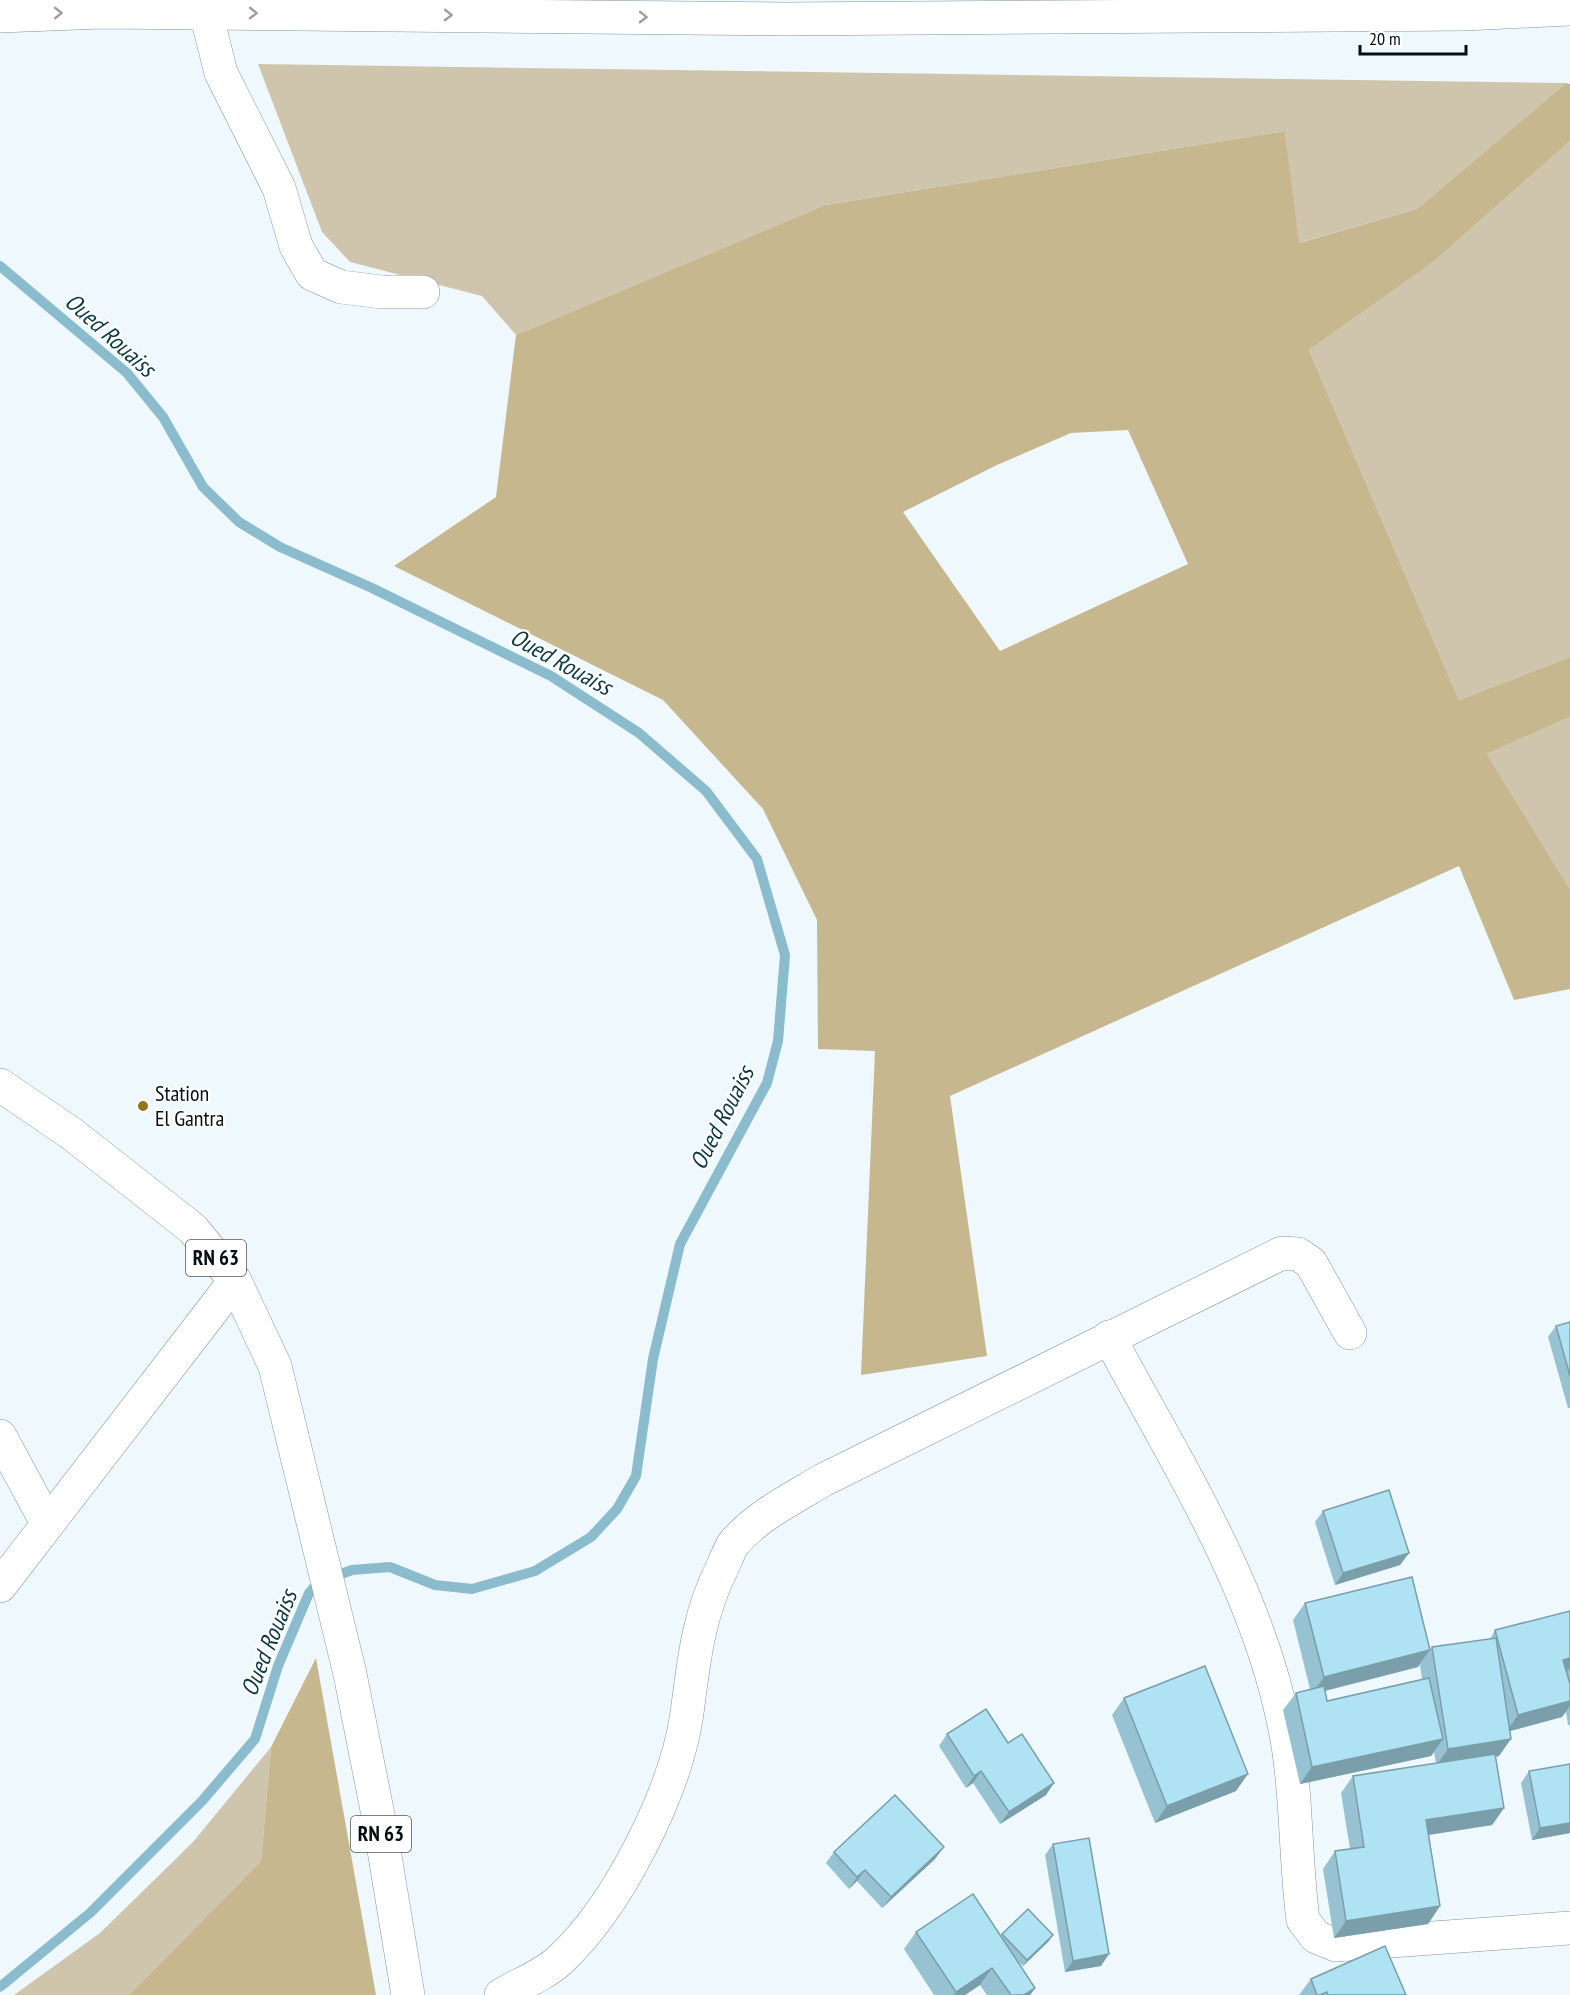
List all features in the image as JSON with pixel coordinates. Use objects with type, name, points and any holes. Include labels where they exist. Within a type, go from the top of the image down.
[{"type":"main road","points":[[0,16],[39,13],[206,13],[785,19],[1465,14],[1570,9]]},
{"type":"main road","points":[[206,13],[221,73],[279,188],[296,246],[312,274],[341,287],[382,292],[423,292]]},
{"type":"main road","name":"RN 63","points":[[0,1085],[72,1134],[193,1229],[235,1281],[275,1366],[350,1674],[379,1820],[408,1995]]},
{"type":"main road","points":[[501,1995],[558,1962],[584,1935],[635,1860],[666,1791],[687,1716],[694,1653],[707,1598],[734,1544],[772,1510],[823,1480],[1108,1337],[1282,1253],[1298,1254],[1311,1263],[1350,1333]]},
{"type":"main road","points":[[0,1586],[235,1281]]},
{"type":"main road","points":[[1108,1337],[1232,1569],[1267,1655],[1286,1735],[1303,1920],[1316,1937],[1336,1946],[1570,1928]]},
{"type":"main road","points":[[0,1436],[47,1523]]},
{"type":"shaded area","points":[[258,64],[1566,83],[1417,209],[1298,243],[1285,131],[825,205],[516,335],[482,296],[350,262],[322,232]]},
{"type":"shaded area","points":[[1566,83],[1570,84],[1570,141],[1431,264],[1309,350],[1459,700],[1570,657],[1570,717],[1487,754],[1570,889],[1570,989],[1514,1000],[1459,866],[950,1096],[987,1356],[861,1375],[875,1051],[818,1049],[817,920],[763,809],[663,700],[394,566],[496,497],[516,335],[825,205],[1285,131],[1299,243],[1417,209]],"holes":[[[1128,430],[1188,564],[1000,651],[903,512],[997,465],[1071,433]]]},
{"type":"shaded area","points":[[1570,141],[1570,657],[1459,700],[1309,350],[1431,264]]},
{"type":"shaded area","points":[[1570,717],[1570,889],[1487,754]]},
{"type":"shaded area","points":[[316,1658],[376,1995],[129,1995],[261,1861],[271,1747]]},
{"type":"shaded area","points":[[271,1747],[261,1861],[129,1995],[14,1995],[100,1933],[193,1842]]},
{"type":"building","points":[[1570,1322],[1570,1376],[1556,1326]]},
{"type":"building","points":[[1389,1490],[1409,1553],[1343,1573],[1323,1511]]},
{"type":"building","points":[[1412,1577],[1430,1650],[1324,1677],[1305,1603]]},
{"type":"building","points":[[1570,1611],[1570,1658],[1563,1660],[1570,1684],[1570,1701],[1518,1715],[1495,1630]]},
{"type":"building","points":[[1496,1638],[1511,1739],[1448,1749],[1432,1647]]},
{"type":"building","points":[[1205,1666],[1248,1774],[1167,1806],[1124,1698]]},
{"type":"building","points":[[1429,1678],[1443,1739],[1312,1767],[1296,1693],[1324,1686],[1327,1701]]},
{"type":"building","points":[[986,1709],[1008,1743],[1022,1734],[1054,1783],[1009,1812],[981,1771],[974,1776],[947,1734]]},
{"type":"building","points":[[1495,1754],[1504,1808],[1426,1820],[1440,1906],[1346,1921],[1335,1851],[1364,1847],[1353,1776]]},
{"type":"building","points":[[1570,1764],[1570,1823],[1540,1828],[1529,1771]]},
{"type":"building","points":[[895,1795],[944,1847],[891,1897],[865,1870],[857,1877],[834,1852]]},
{"type":"building","points":[[1089,1838],[1109,1954],[1073,1961],[1053,1844]]},
{"type":"building","points":[[973,1894],[1035,1988],[1024,1995],[1011,1995],[992,1968],[956,1992],[916,1932]]},
{"type":"building","points":[[1028,1909],[1053,1935],[1027,1960],[1002,1934]]},
{"type":"building","points":[[1385,1946],[1406,1995],[1328,1995],[1327,1992],[1317,1995],[1311,1979]]},
{"type":"waterway","name":"Oued Rouaiss","points":[[0,266],[127,373],[163,417],[203,487],[239,522],[280,547],[372,588],[551,676],[639,733],[706,791],[757,859],[785,955],[778,1041],[767,1083],[680,1244],[653,1359],[636,1476],[617,1509],[591,1537],[535,1571],[472,1589],[435,1585],[390,1567],[352,1570],[318,1583],[309,1593],[278,1666],[255,1739],[202,1801],[90,1913],[0,1987]]},
{"type":"place","name":"Station El Gantra","points":[[143,1106]]}]
